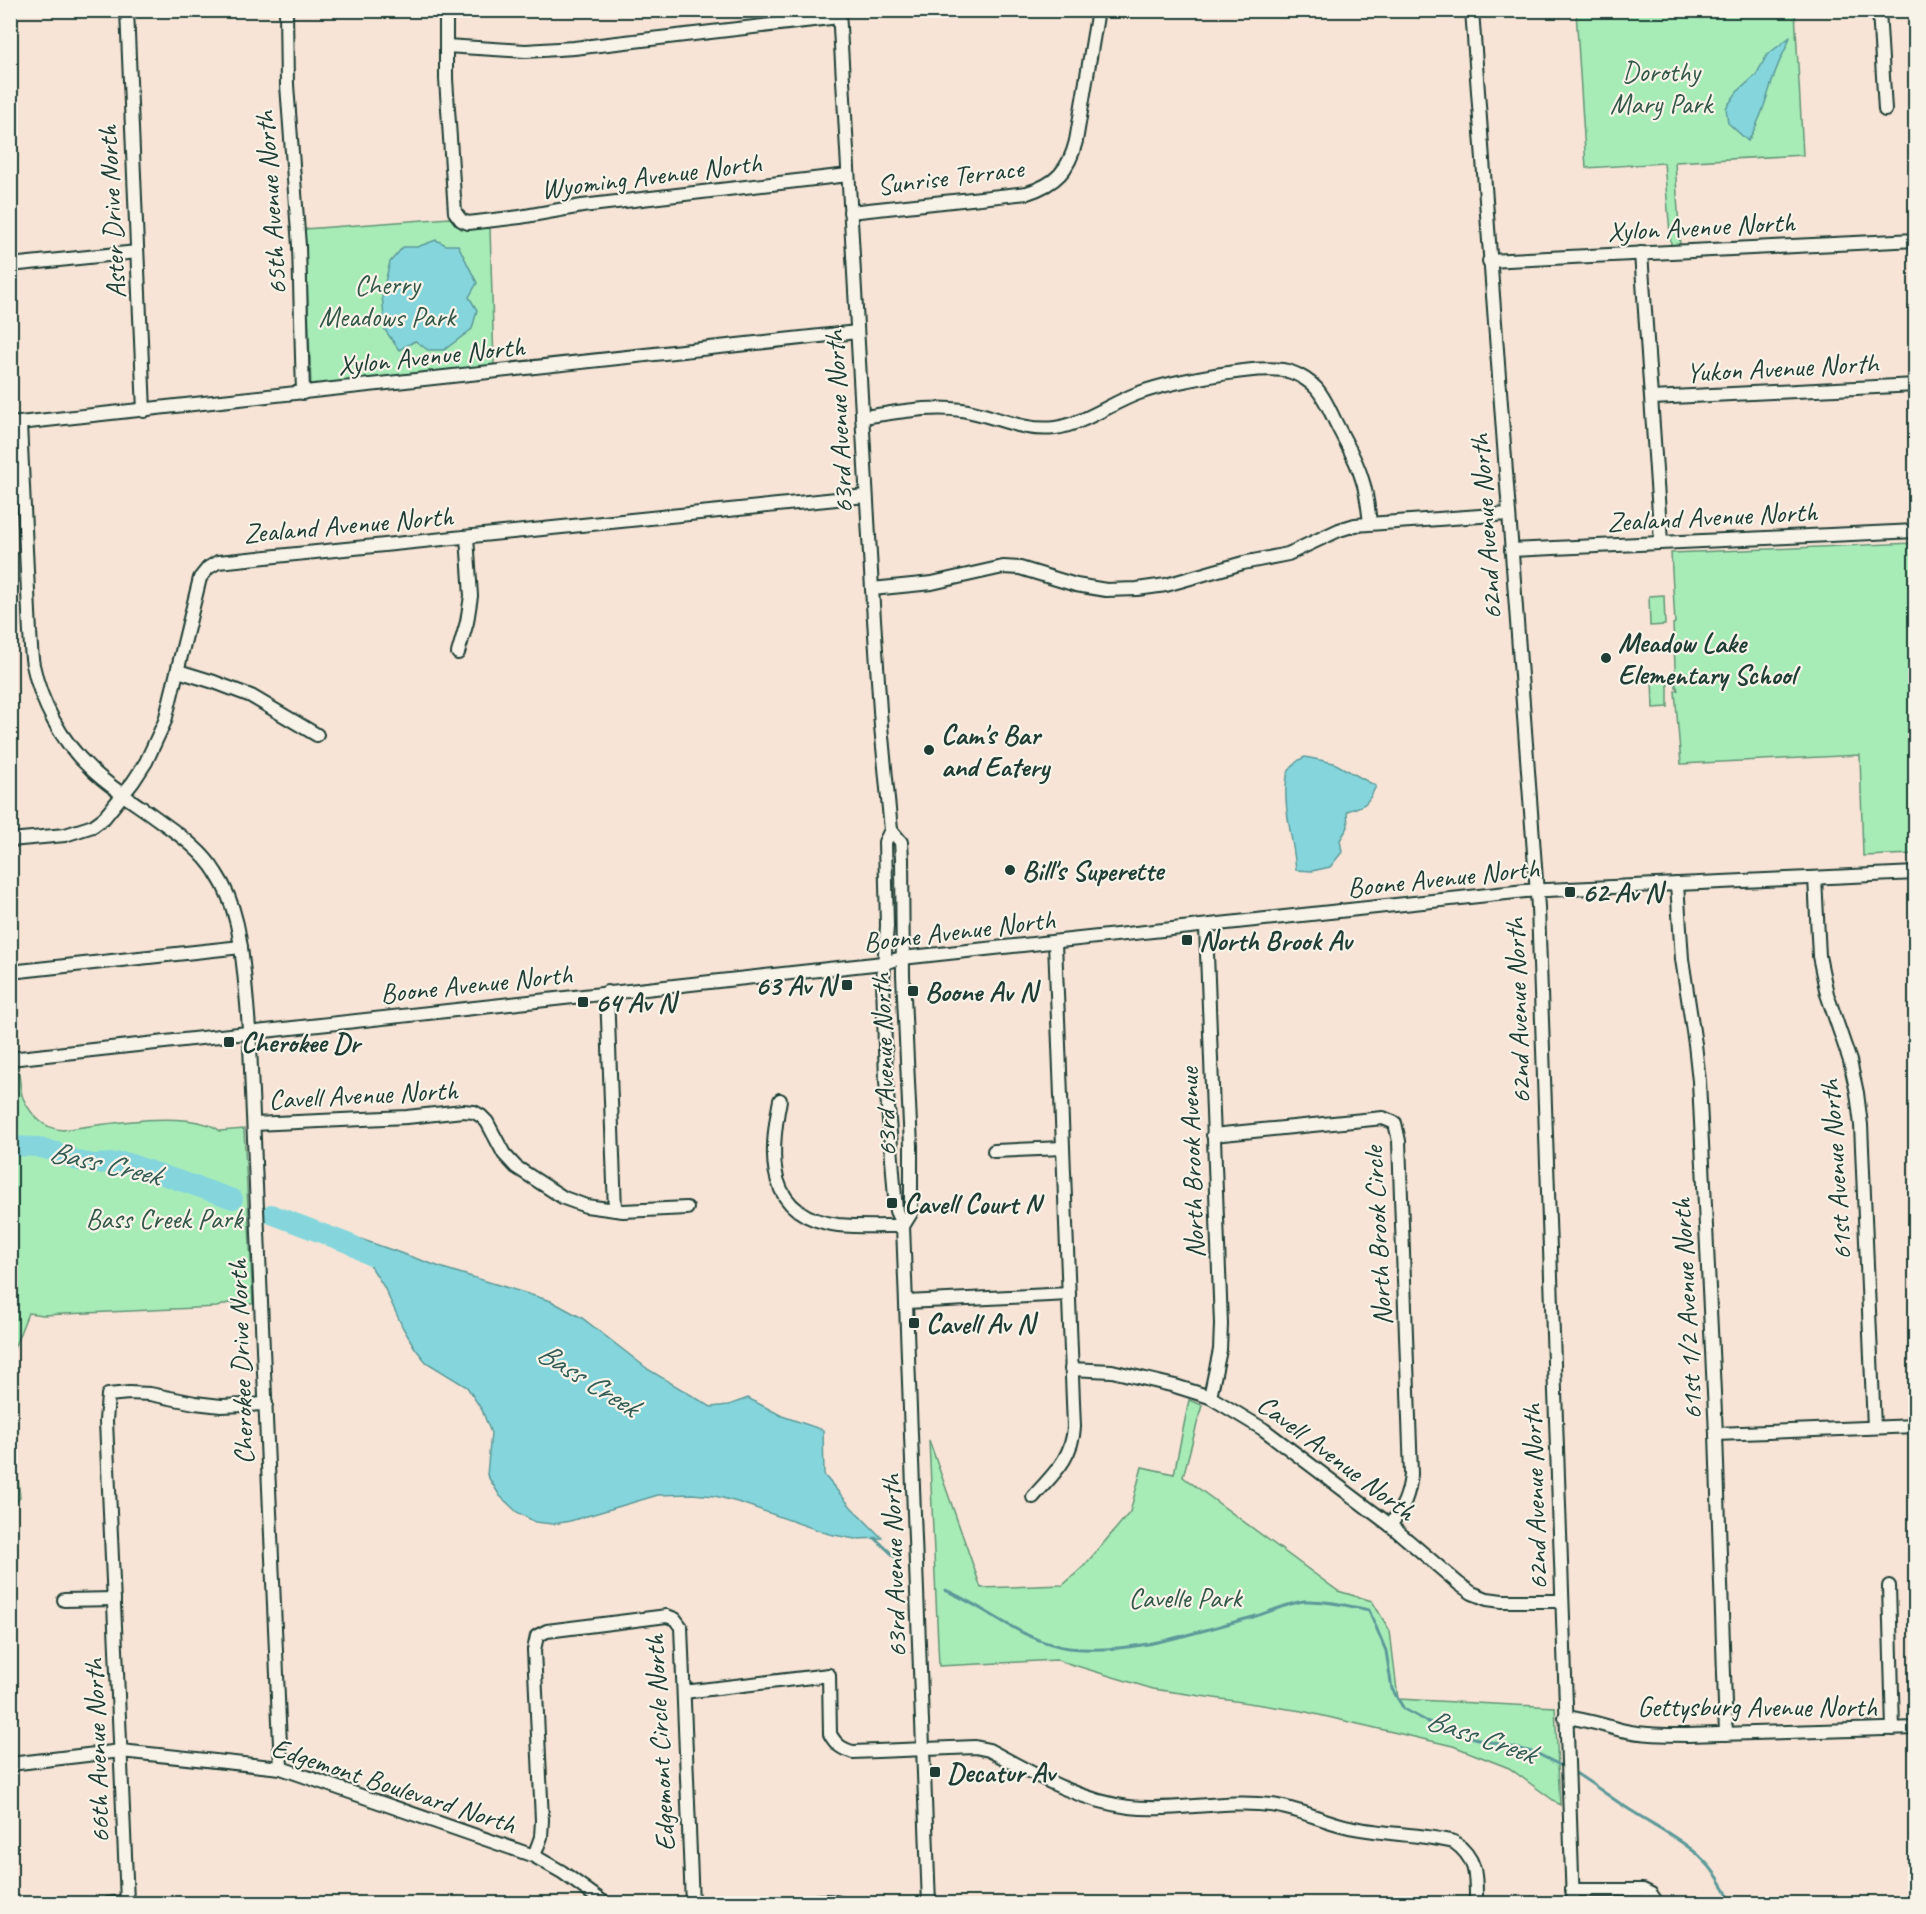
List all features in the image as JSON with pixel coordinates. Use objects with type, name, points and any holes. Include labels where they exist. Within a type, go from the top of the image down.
[{"type":"street","name":"Aster Drive North","points":[[126,10],[144,411]]},
{"type":"street","name":"65th Avenue North","points":[[286,10],[287,85],[299,246],[303,393]]},
{"type":"street","points":[[446,10],[446,46],[526,51],[574,48],[839,14]]},
{"type":"street","name":"Sunrise Terrace","points":[[850,212],[1028,193],[1044,188],[1055,180],[1065,170],[1073,156],[1098,10]]},
{"type":"street","name":"62nd Avenue North","points":[[1472,10],[1536,890],[1573,1904]]},
{"type":"street","points":[[1879,10],[1885,110]]},
{"type":"street","name":"63rd Avenue North","points":[[839,14],[866,496],[881,726],[891,830],[885,842],[887,927],[883,963],[890,1134],[896,1211],[903,1227],[929,1904]]},
{"type":"street","name":"Wyoming Avenue North","points":[[446,46],[446,79],[456,212],[461,220],[468,223],[582,206],[848,175]]},
{"type":"street","name":"Xylon Avenue North","points":[[1489,261],[1916,240]]},
{"type":"street","points":[[10,265],[137,252]]},
{"type":"street","points":[[1641,253],[1661,542]]},
{"type":"street","name":"Xylon Avenue North","points":[[15,424],[857,332]]},
{"type":"street","points":[[862,417],[947,408],[983,414],[1012,425],[1033,429],[1056,428],[1074,423],[1116,401],[1167,384],[1259,369],[1276,369],[1304,378],[1316,388],[1325,402],[1362,476],[1370,523]]},
{"type":"street","name":"Yukon Avenue North","points":[[1652,398],[1916,385]]},
{"type":"street","name":"Cherokee Drive North","points":[[15,424],[33,664],[41,692],[53,720],[90,768],[123,795],[184,838],[201,854],[216,871],[227,890],[235,912],[250,1033],[281,1768]]},
{"type":"street","name":"Zealand Avenue North","points":[[10,840],[65,835],[86,829],[105,818],[123,795],[146,762],[157,741],[171,705],[200,578],[208,568],[218,562],[866,496]]},
{"type":"street","points":[[872,590],[932,583],[1003,567],[1020,568],[1076,585],[1106,590],[1137,589],[1166,585],[1243,563],[1288,554],[1355,525],[1508,514]]},
{"type":"street","name":"Zealand Avenue North","points":[[1510,550],[1916,531]]},
{"type":"street","points":[[458,653],[467,622],[471,596],[467,537]]},
{"type":"street","points":[[178,671],[251,696],[317,735]]},
{"type":"street","name":"63rd Avenue North","points":[[891,830],[901,842],[903,875],[902,958],[911,1146],[911,1213],[903,1227]]},
{"type":"street","name":"Boone Avenue North","points":[[10,1059],[883,963],[902,958],[1536,890],[1916,873]]},
{"type":"street","name":"61st Avenue North","points":[[1815,878],[1819,956],[1827,994],[1850,1061],[1861,1125],[1874,1427]]},
{"type":"street","name":"61st 1/2 Avenue North","points":[[1677,884],[1682,959],[1699,1081],[1716,1434],[1726,1734]]},
{"type":"street","name":"North Brook Avenue","points":[[1206,927],[1221,1324],[1220,1350],[1210,1396]]},
{"type":"street","points":[[1033,1497],[1064,1460],[1070,1449],[1074,1426],[1055,943]]},
{"type":"street","points":[[10,972],[241,947]]},
{"type":"street","points":[[607,992],[615,1210]]},
{"type":"street","points":[[780,1100],[774,1133],[773,1157],[780,1189],[791,1203],[804,1214],[829,1223],[903,1227]]},
{"type":"street","name":"Cavell Avenue North","points":[[254,1124],[474,1112],[487,1122],[504,1154],[516,1167],[564,1198],[585,1206],[615,1210],[687,1208]]},
{"type":"street","name":"North Brook Circle","points":[[1213,1135],[1383,1118],[1395,1122],[1399,1141],[1411,1474],[1410,1491],[1406,1502],[1390,1525]]},
{"type":"street","points":[[994,1151],[1063,1148]]},
{"type":"street","points":[[906,1302],[1069,1294]]},
{"type":"street","name":"Cavell Avenue North","points":[[1071,1370],[1112,1371],[1210,1396],[1263,1428],[1390,1525],[1472,1593],[1487,1599],[1502,1601],[1562,1601]]},
{"type":"street","name":"66th Avenue North","points":[[128,1902],[106,1421],[108,1395],[150,1394],[221,1406],[266,1404]]},
{"type":"street","points":[[1716,1434],[1916,1425]]},
{"type":"street","points":[[1889,1586],[1893,1729]]},
{"type":"street","points":[[64,1600],[114,1599]]},
{"type":"street","name":"Edgemont Circle North","points":[[534,1856],[541,1837],[542,1820],[534,1650],[537,1636],[547,1631],[668,1616],[675,1619],[681,1627],[692,1904]]},
{"type":"street","points":[[684,1692],[829,1675],[830,1734],[834,1742],[842,1749],[853,1752],[960,1747],[989,1750],[1082,1795],[1128,1807],[1269,1805],[1345,1826],[1454,1842],[1465,1849],[1472,1860],[1476,1873],[1476,1901]]},
{"type":"street","name":"Gettysburg Avenue North","points":[[1565,1717],[1654,1735],[1916,1728]]},
{"type":"street","name":"Edgemont Boulevard North","points":[[10,1764],[121,1751],[281,1768],[534,1856],[562,1872],[606,1904]]},
{"type":"street","points":[[1572,1890],[1643,1890],[1651,1894],[1658,1904]]},
{"type":"street","points":[[804,1904],[836,1901],[843,1904]]},
{"type":"street","points":[[108,1904],[128,1902]]},
{"type":"green space","name":"Dorothy Mary Park","points":[[1576,11],[1795,11],[1803,155],[1675,162],[1680,245],[1671,245],[1664,163],[1586,168]]},
{"type":"green space","name":"Cherry Meadows Park","points":[[450,218],[461,229],[490,228],[494,365],[311,386],[305,229]]},
{"type":"green space","points":[[1914,543],[1916,567],[1915,854],[1863,856],[1860,755],[1681,764],[1675,691],[1678,690],[1676,687],[1671,553]]},
{"type":"green space","points":[[1664,595],[1665,625],[1650,626],[1649,596]]},
{"type":"green space","points":[[1652,677],[1668,677],[1668,707],[1653,708]]},
{"type":"green space","name":"Bass Creek Park","points":[[19,1073],[22,1095],[26,1104],[39,1120],[56,1129],[168,1119],[207,1124],[220,1131],[244,1129],[253,1304],[228,1303],[217,1307],[43,1315],[28,1313],[11,1356],[10,1074]]},
{"type":"green space","name":"Cavelle Park","points":[[1189,1400],[1202,1405],[1183,1477],[1338,1591],[1372,1601],[1390,1631],[1398,1699],[1555,1707],[1560,1805],[1509,1768],[1453,1746],[1302,1711],[1153,1689],[1057,1660],[939,1666],[929,1440],[981,1588],[1063,1585],[1084,1566],[1130,1512],[1142,1467],[1174,1474]]},
{"type":"green space","points":[[11,1409],[20,1498],[10,1506]]},
{"type":"water","points":[[1790,37],[1760,117],[1748,141],[1728,123],[1726,108],[1737,92],[1756,75],[1767,55]]},
{"type":"water","points":[[436,240],[446,245],[458,245],[477,283],[469,297],[477,310],[472,329],[444,350],[428,350],[415,341],[399,350],[385,330],[382,294],[390,262],[403,247],[417,247]]},
{"type":"water","points":[[1305,757],[1334,763],[1376,786],[1365,803],[1347,811],[1348,827],[1340,840],[1342,852],[1330,867],[1312,871],[1296,870],[1286,800],[1289,770]]},
{"type":"water","points":[[349,1235],[446,1269],[551,1301],[582,1318],[649,1370],[711,1407],[729,1405],[748,1398],[782,1416],[823,1430],[824,1475],[882,1538],[855,1539],[829,1534],[741,1503],[715,1496],[692,1494],[658,1495],[553,1524],[535,1522],[517,1512],[500,1496],[487,1475],[491,1433],[482,1410],[467,1387],[426,1362],[415,1348],[384,1287],[365,1257],[350,1244]]},
{"type":"waterway","name":"Bass Creek","points":[[10,1146],[36,1147],[57,1152],[78,1161],[96,1164],[125,1162],[233,1199]]},
{"type":"waterway","name":"Bass Creek","points":[[271,1214],[350,1244],[371,1256]]},
{"type":"waterway","name":"Bass Creek","points":[[875,1538],[895,1557]]},
{"type":"waterway","name":"Bass Creek","points":[[945,1590],[1036,1639],[1069,1648],[1116,1648],[1162,1641],[1305,1601],[1329,1602],[1369,1610],[1386,1651],[1392,1689],[1404,1709],[1426,1721],[1462,1735],[1536,1753],[1564,1767]]},
{"type":"waterway","name":"Bass Creek","points":[[1572,1771],[1692,1850],[1714,1872],[1732,1904]]},
{"type":"place","name":"Meadow Lake Elementary School","points":[[1606,658]]},
{"type":"place","name":"Cam's Bar and Eatery","points":[[929,750]]},
{"type":"place","name":"Bill's Superette","points":[[1010,870]]},
{"type":"place","name":"62 Av N","points":[[1570,892]]},
{"type":"place","name":"North Brook Av","points":[[1187,940]]},
{"type":"place","name":"63 Av N","points":[[847,985]]},
{"type":"place","name":"Boone Av N","points":[[913,991]]},
{"type":"place","name":"64 Av N","points":[[583,1002]]},
{"type":"place","name":"Cherokee Dr","points":[[229,1042]]},
{"type":"place","name":"Cavell Court N","points":[[892,1203]]},
{"type":"place","name":"Cavell Av N","points":[[914,1323]]},
{"type":"place","name":"Decatur Av","points":[[935,1772]]}]
